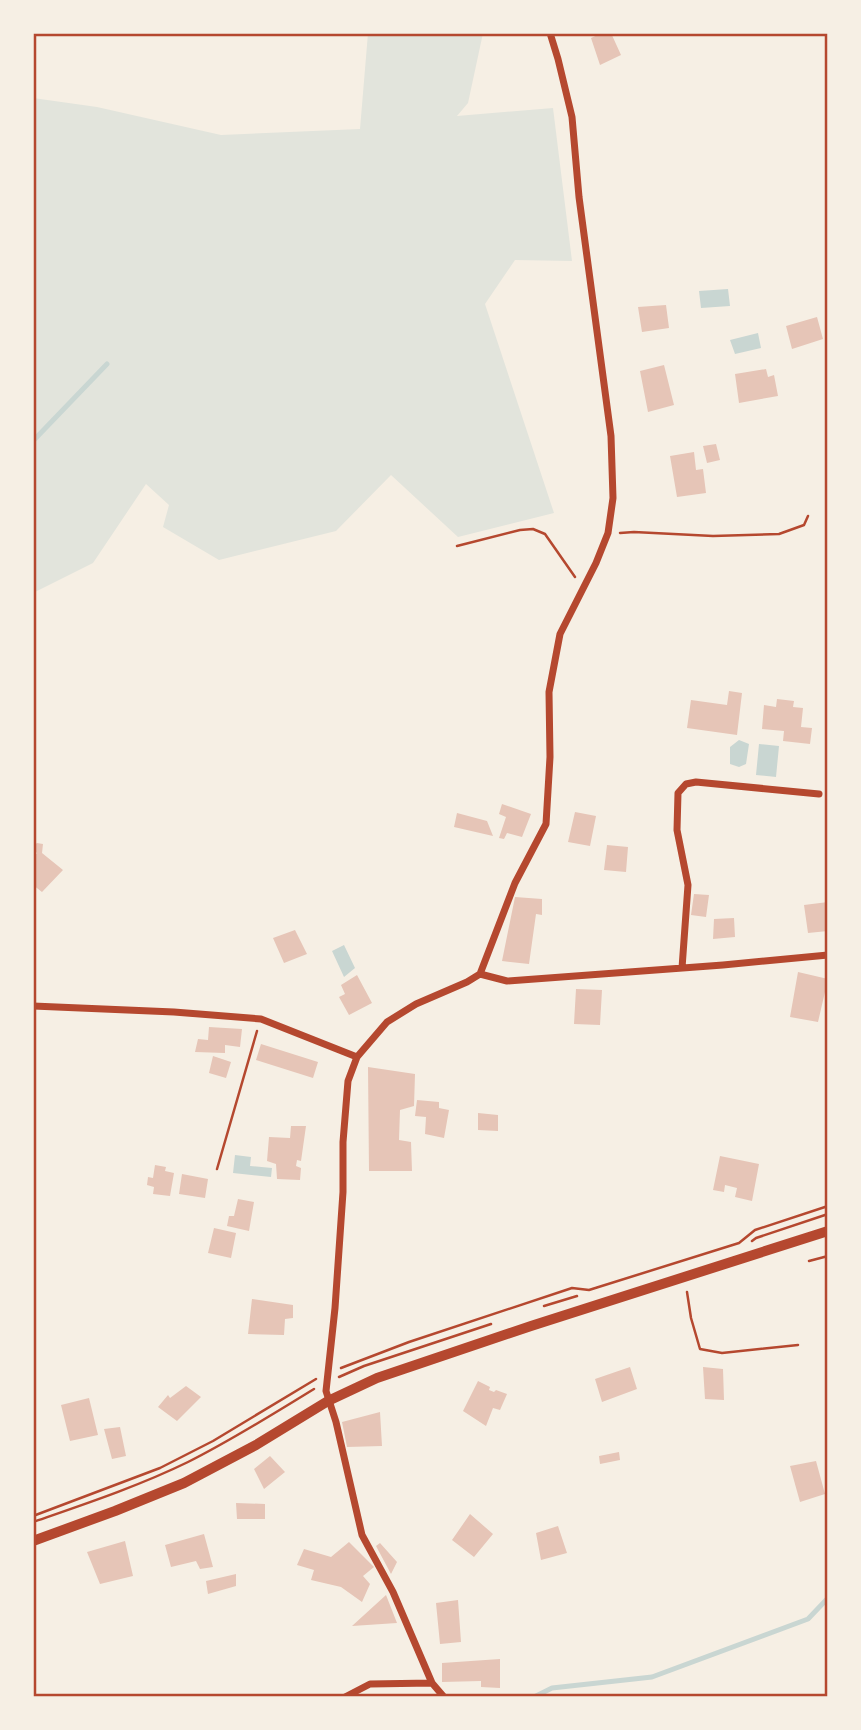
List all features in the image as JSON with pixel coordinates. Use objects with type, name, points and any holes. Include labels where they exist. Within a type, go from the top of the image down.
[{"type":"main road","points":[[33,1541],[184,1483],[256,1445],[328,1401],[377,1378],[828,1231]]},
{"type":"street","points":[[444,1697],[432,1683],[393,1592],[362,1535],[336,1422],[326,1391],[335,1308],[348,1082],[357,1057],[387,1022],[416,1004],[480,974],[515,883],[546,824],[550,757],[549,692],[560,634],[608,533],[612,498],[611,436],[579,197],[572,117],[550,33]]},
{"type":"street","points":[[682,968],[688,885],[677,830],[678,793],[686,784],[696,782],[819,794]]},
{"type":"street","points":[[480,974],[507,981],[828,955]]},
{"type":"street","points":[[33,1006],[174,1012],[261,1020],[357,1057]]},
{"type":"street","points":[[345,1697],[370,1684],[432,1683]]},
{"type":"path","points":[[608,533],[713,536],[779,534],[804,525],[808,516]]},
{"type":"path","points":[[457,546],[533,529],[545,534],[583,587]]},
{"type":"path","points":[[217,1169],[261,1020]]},
{"type":"path","points":[[33,1516],[160,1468],[213,1441],[328,1373],[409,1342],[572,1288],[589,1290],[739,1243],[755,1230],[828,1206]]},
{"type":"path","points":[[756,1238],[828,1214]]},
{"type":"path","points":[[808,1261],[828,1256]]},
{"type":"path","points":[[682,1278],[700,1349],[722,1353],[797,1345]]},
{"type":"shaded area","points":[[368,33],[483,33],[468,103],[457,116],[553,108],[572,261],[515,260],[485,304],[554,513],[458,537],[391,475],[336,531],[219,560],[163,527],[169,505],[146,484],[93,563],[33,593],[33,98],[97,107],[221,135],[360,129]]},
{"type":"shaded area","points":[[728,289],[730,306],[701,308],[699,291]]},
{"type":"shaded area","points":[[758,333],[761,348],[735,354],[730,340]]},
{"type":"shaded area","points":[[739,740],[749,744],[746,764],[739,767],[730,764],[730,747]]},
{"type":"shaded area","points":[[759,744],[779,746],[776,777],[756,775]]},
{"type":"shaded area","points":[[344,945],[355,968],[344,977],[332,951]]},
{"type":"shaded area","points":[[235,1155],[251,1157],[250,1166],[272,1168],[271,1177],[233,1173]]},
{"type":"building","points":[[602,33],[611,33],[621,55],[600,65],[591,38]]},
{"type":"building","points":[[666,305],[669,328],[642,332],[638,307]]},
{"type":"building","points":[[817,317],[823,339],[792,349],[786,326]]},
{"type":"building","points":[[664,365],[674,405],[648,412],[640,371]]},
{"type":"building","points":[[766,369],[768,377],[774,375],[778,396],[739,403],[735,374]]},
{"type":"building","points":[[716,444],[720,460],[707,463],[703,446]]},
{"type":"building","points":[[694,452],[696,470],[703,469],[706,493],[677,497],[670,456]]},
{"type":"building","points":[[729,691],[742,693],[737,735],[687,728],[691,700],[727,705]]},
{"type":"building","points":[[777,699],[794,701],[793,707],[803,708],[801,727],[812,728],[810,744],[783,741],[784,731],[762,729],[764,705],[776,707]]},
{"type":"building","points":[[502,804],[531,814],[522,837],[507,833],[504,839],[499,838],[506,817],[499,814]]},
{"type":"building","points":[[575,812],[596,816],[590,846],[568,842]]},
{"type":"building","points":[[457,813],[487,821],[493,836],[454,827]]},
{"type":"building","points":[[37,843],[43,844],[42,853],[63,870],[42,892],[33,885],[33,857],[37,853],[33,846]]},
{"type":"building","points":[[607,845],[628,847],[626,872],[604,870]]},
{"type":"building","points":[[694,894],[709,895],[706,917],[691,915]]},
{"type":"building","points":[[515,897],[542,899],[542,915],[536,914],[529,964],[502,961]]},
{"type":"building","points":[[828,902],[828,931],[808,933],[804,905]]},
{"type":"building","points":[[734,918],[735,937],[713,939],[714,919]]},
{"type":"building","points":[[295,930],[307,954],[284,963],[273,938]]},
{"type":"building","points":[[798,972],[828,979],[818,1022],[790,1017]]},
{"type":"building","points":[[357,975],[372,1003],[349,1015],[339,997],[345,994],[341,985]]},
{"type":"building","points":[[576,989],[602,990],[600,1025],[574,1024]]},
{"type":"building","points":[[209,1027],[242,1029],[240,1047],[225,1045],[225,1053],[195,1052],[198,1039],[208,1040]]},
{"type":"building","points":[[261,1044],[318,1062],[313,1078],[256,1060]]},
{"type":"building","points":[[213,1056],[231,1062],[226,1078],[209,1073]]},
{"type":"building","points":[[368,1067],[415,1074],[414,1106],[400,1110],[399,1140],[411,1142],[412,1171],[369,1171]]},
{"type":"building","points":[[417,1100],[439,1102],[439,1108],[449,1110],[444,1138],[425,1134],[426,1117],[415,1116]]},
{"type":"building","points":[[478,1113],[498,1115],[498,1131],[478,1130]]},
{"type":"building","points":[[291,1126],[306,1126],[301,1161],[297,1160],[296,1166],[301,1168],[300,1180],[277,1179],[276,1164],[267,1161],[269,1137],[290,1138]]},
{"type":"building","points":[[720,1156],[759,1164],[752,1201],[735,1197],[737,1188],[725,1185],[724,1192],[713,1190]]},
{"type":"building","points":[[155,1165],[166,1167],[165,1171],[174,1173],[170,1196],[153,1194],[154,1187],[147,1185],[148,1177],[153,1178]]},
{"type":"building","points":[[182,1174],[208,1179],[205,1198],[179,1194]]},
{"type":"building","points":[[238,1199],[254,1202],[249,1231],[227,1226],[229,1216],[234,1216]]},
{"type":"building","points":[[214,1228],[236,1233],[231,1258],[208,1253]]},
{"type":"building","points":[[252,1299],[293,1305],[293,1318],[285,1319],[284,1335],[248,1334]]},
{"type":"building","points":[[630,1367],[637,1389],[602,1402],[595,1379]]},
{"type":"building","points":[[703,1367],[723,1369],[724,1400],[705,1399]]},
{"type":"building","points":[[478,1381],[490,1387],[489,1390],[507,1394],[500,1410],[493,1408],[486,1426],[463,1411]]},
{"type":"building","points":[[186,1386],[201,1397],[177,1421],[158,1407],[168,1395],[170,1398]]},
{"type":"building","points":[[89,1398],[98,1435],[70,1441],[61,1405]]},
{"type":"building","points":[[380,1412],[382,1446],[347,1447],[342,1422]]},
{"type":"building","points":[[120,1427],[126,1456],[112,1459],[104,1429]]},
{"type":"building","points":[[619,1452],[620,1460],[600,1464],[599,1456]]},
{"type":"building","points":[[270,1456],[285,1472],[264,1489],[254,1469]]},
{"type":"building","points":[[816,1461],[825,1494],[800,1502],[790,1466]]},
{"type":"building","points":[[236,1503],[265,1504],[265,1519],[237,1519]]},
{"type":"building","points":[[470,1514],[493,1534],[474,1557],[452,1540]]},
{"type":"building","points":[[558,1526],[567,1553],[541,1560],[536,1533]]},
{"type":"building","points":[[204,1534],[213,1567],[200,1569],[196,1561],[171,1567],[165,1545]]},
{"type":"building","points":[[125,1541],[133,1576],[100,1584],[87,1552]]},
{"type":"building","points":[[349,1542],[374,1567],[363,1576],[370,1584],[362,1602],[341,1587],[311,1580],[314,1570],[297,1565],[304,1549],[331,1557]]},
{"type":"building","points":[[380,1543],[397,1562],[391,1574],[376,1546]]},
{"type":"building","points":[[236,1574],[236,1586],[208,1594],[206,1581]]},
{"type":"building","points":[[386,1595],[397,1623],[352,1626]]},
{"type":"building","points":[[458,1600],[461,1642],[440,1644],[436,1603]]},
{"type":"building","points":[[500,1659],[500,1688],[481,1687],[481,1681],[442,1682],[442,1663]]},
{"type":"waterway","points":[[33,441],[107,364]]},
{"type":"waterway","points":[[534,1697],[552,1688],[652,1677],[808,1619],[828,1598]]}]
